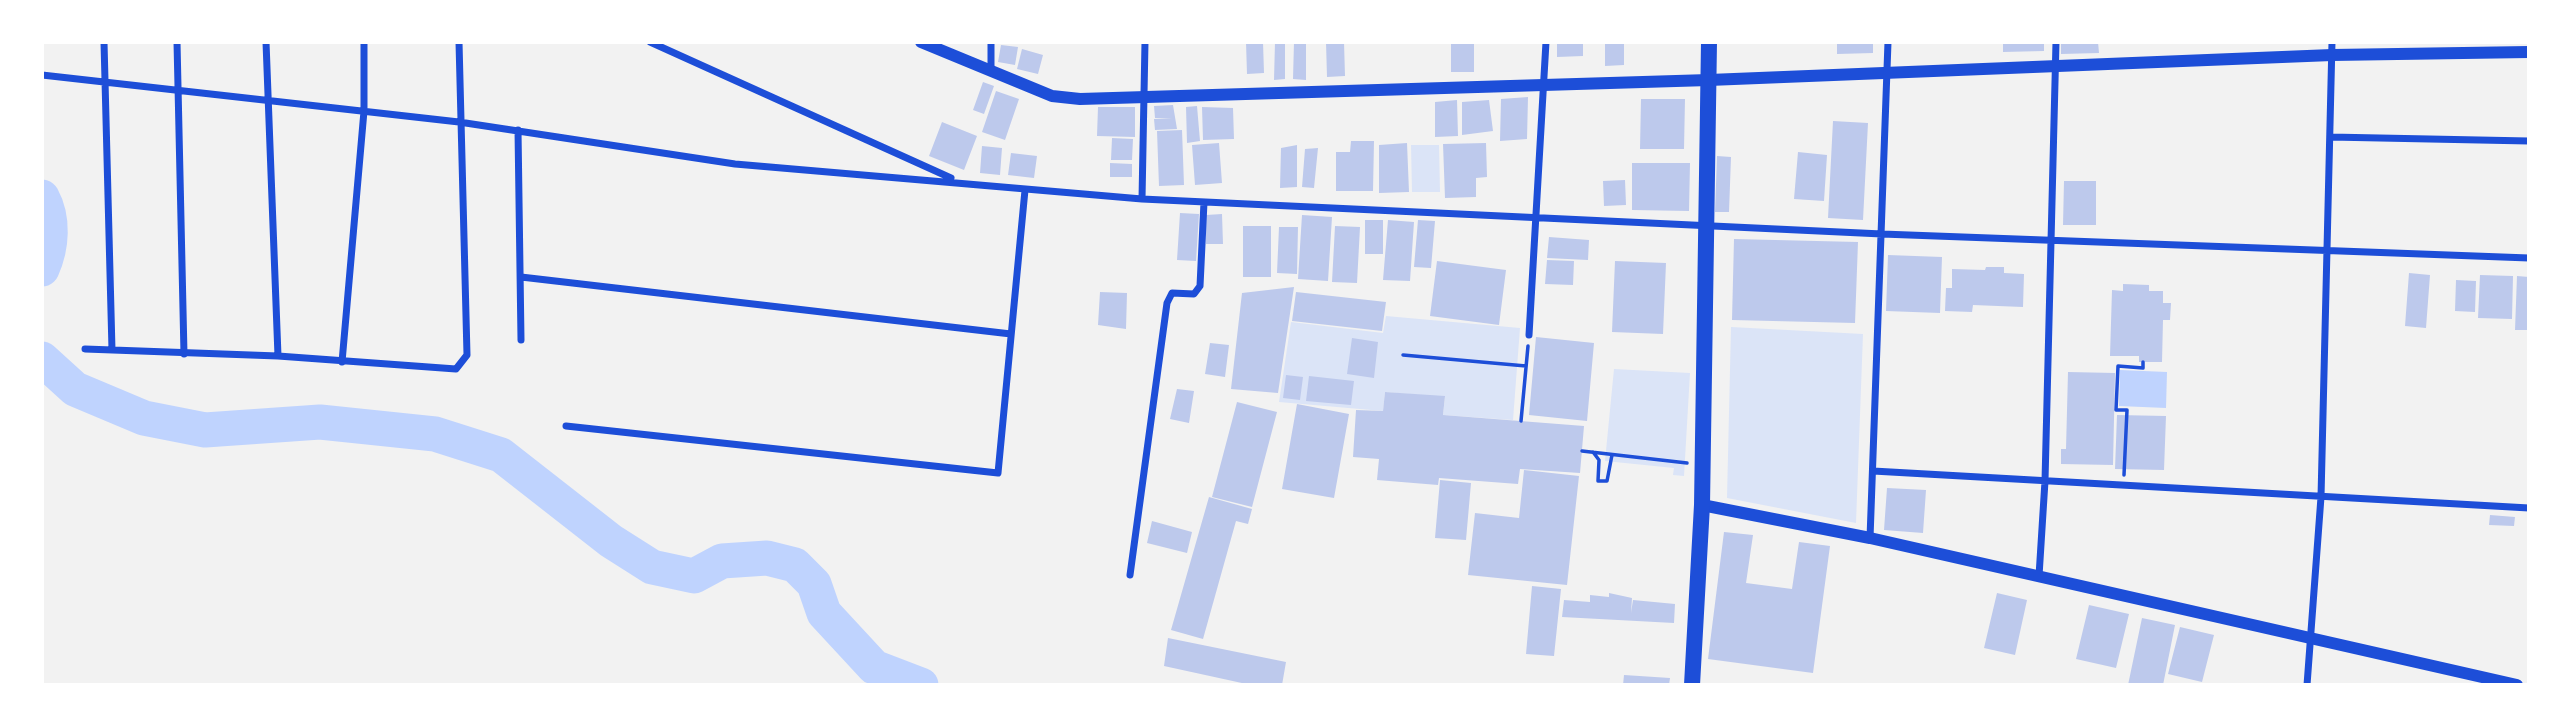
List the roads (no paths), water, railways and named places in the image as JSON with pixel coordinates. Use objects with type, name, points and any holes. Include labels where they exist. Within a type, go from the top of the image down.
[{"type":"main road","points":[[1692,685],[1702,505],[1709,42]]},
{"type":"street","points":[[104,42],[112,350]]},
{"type":"street","points":[[177,42],[184,354]]},
{"type":"street","points":[[266,42],[266,101],[278,356]]},
{"type":"street","points":[[342,362],[363,111],[364,42]]},
{"type":"street","points":[[85,349],[278,356],[456,369],[467,355],[458,122],[459,42]]},
{"type":"street","points":[[650,42],[958,181]]},
{"type":"street","points":[[921,42],[1052,96],[1080,99],[1888,73],[2332,49],[2529,52]]},
{"type":"street","points":[[991,42],[992,71]]},
{"type":"street","points":[[1142,199],[1145,42]]},
{"type":"street","points":[[1529,335],[1546,42]]},
{"type":"street","points":[[1870,538],[1888,42]]},
{"type":"street","points":[[2039,576],[2053,240],[2056,42]]},
{"type":"street","points":[[2307,685],[2321,497],[2332,49]]},
{"type":"street","points":[[42,75],[458,122],[735,163],[1142,199],[1537,215],[1882,234],[2529,258]]},
{"type":"street","points":[[518,130],[521,340]]},
{"type":"street","points":[[2330,137],[2529,141]]},
{"type":"street","points":[[566,426],[998,473],[1025,190]]},
{"type":"street","points":[[1130,575],[1167,303],[1172,293],[1194,294],[1200,286],[1204,202]]},
{"type":"street","points":[[521,277],[1011,334]]},
{"type":"street","points":[[1873,471],[2529,508]]},
{"type":"street","points":[[1702,505],[1870,538],[2517,685]]},
{"type":"water","points":[[2120,370],[2167,372],[2166,408],[2119,406]]},
{"type":"waterway","points":[[42,197],[50,224],[48,252],[42,269]]},
{"type":"waterway","points":[[42,359],[75,389],[144,418],[205,430],[320,422],[435,434],[501,455],[611,541],[652,567],[694,576],[722,561],[767,558],[795,565],[814,584],[824,613],[874,667],[921,685]]}]
